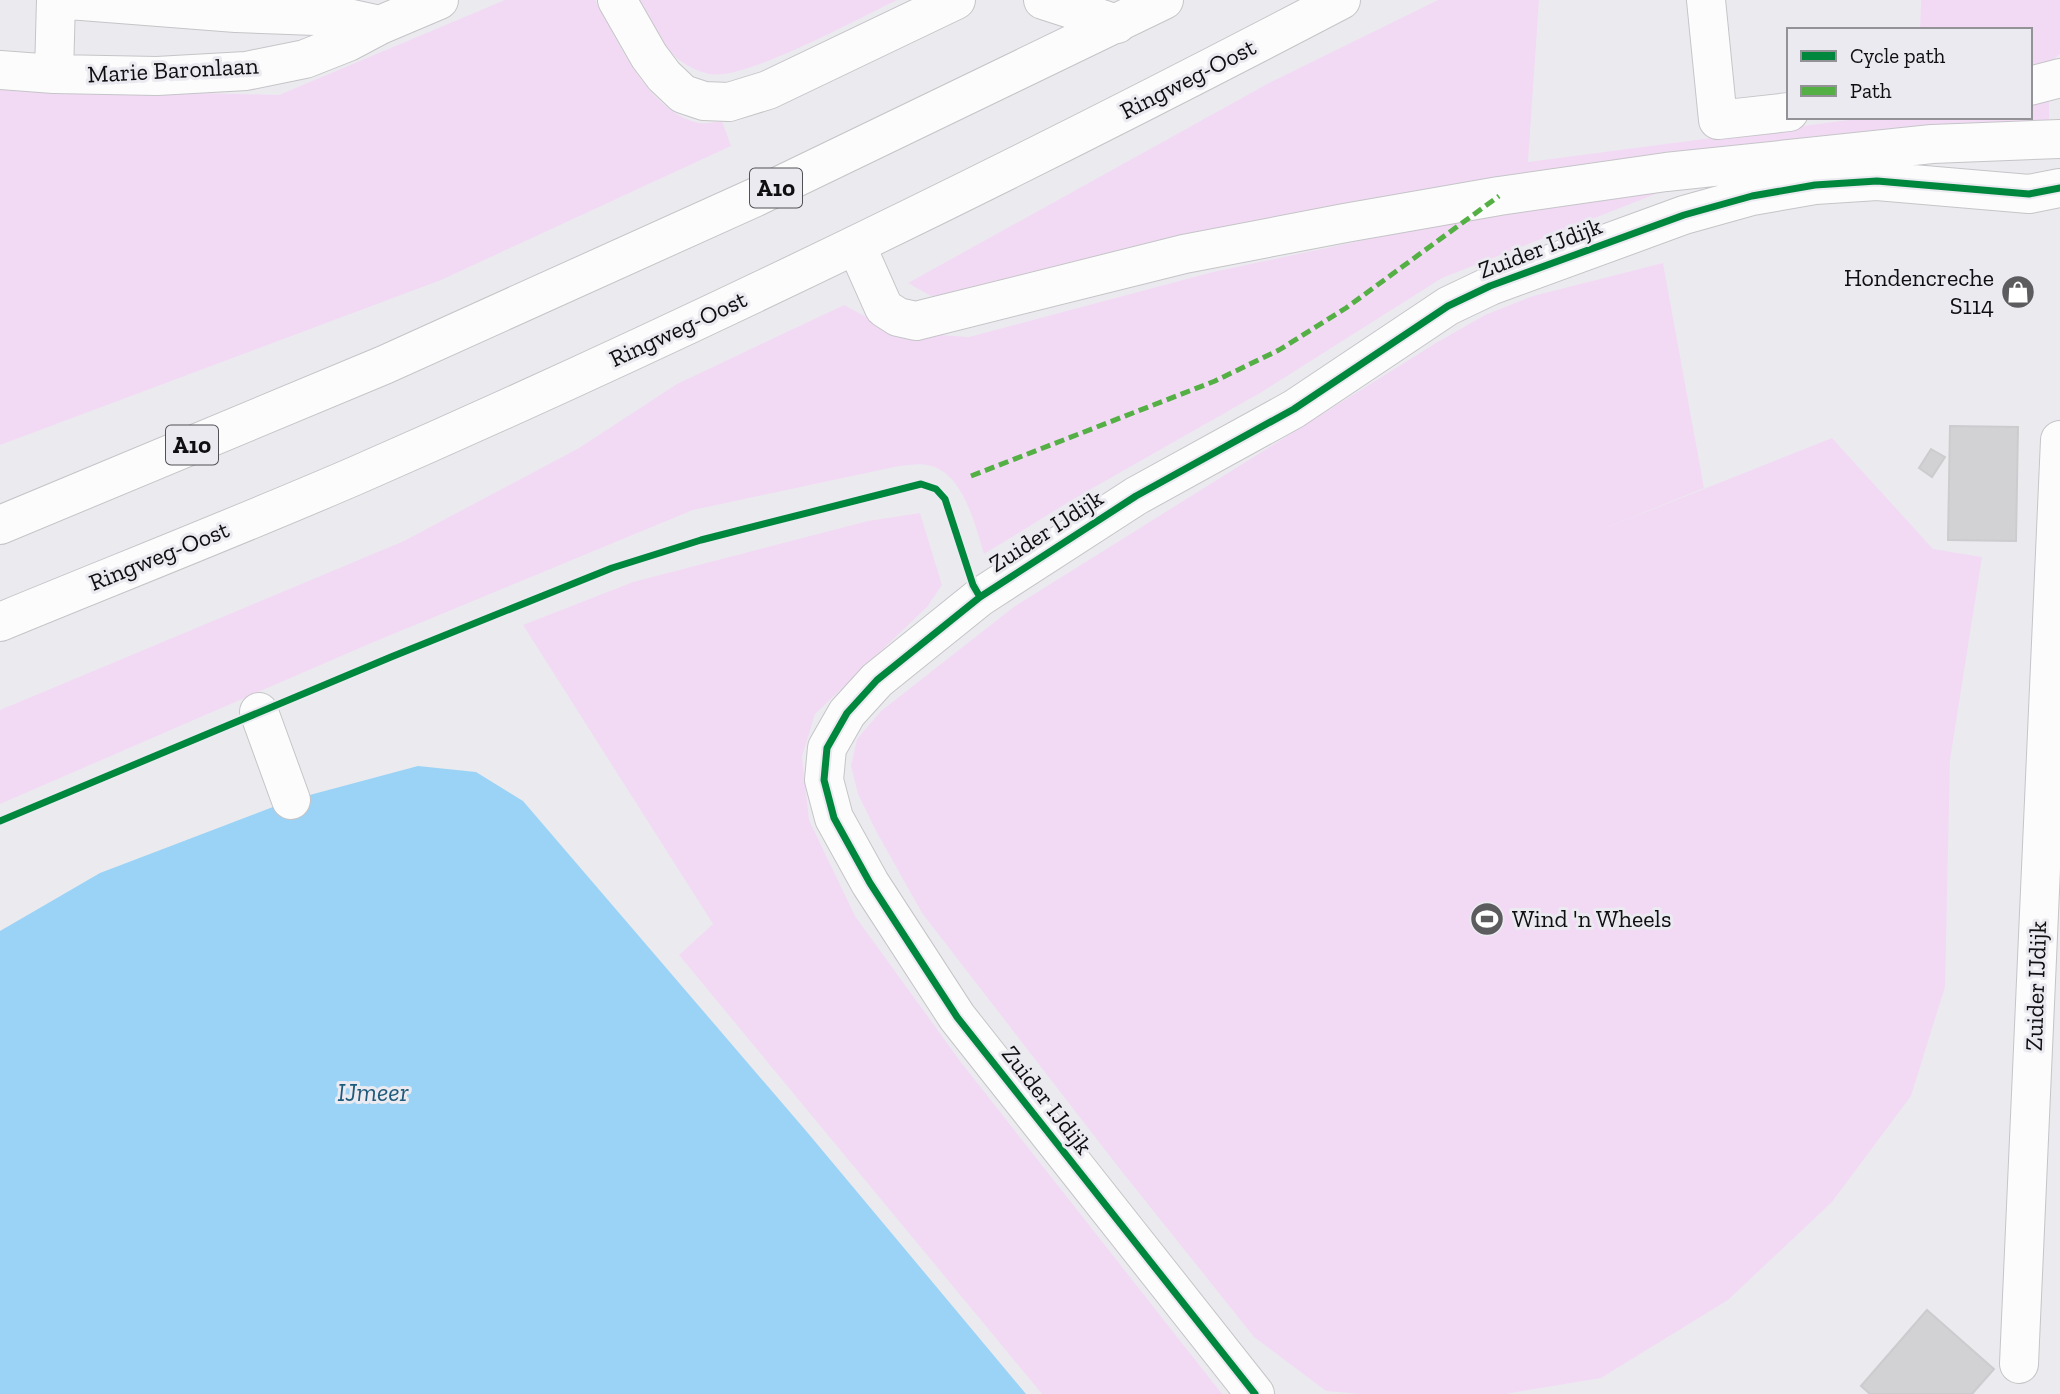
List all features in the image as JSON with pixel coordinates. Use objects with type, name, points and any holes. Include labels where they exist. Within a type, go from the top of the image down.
[{"type":"main road","points":[[54,74],[57,0]]},
{"type":"main road","points":[[69,0],[236,13],[343,17],[380,25]]},
{"type":"main road","name":"Marie Baronlaan","points":[[0,70],[157,76],[246,71],[306,59],[439,0]]},
{"type":"main road","points":[[617,0],[649,56],[664,76],[683,94],[704,101],[729,103],[768,90],[956,0]]},
{"type":"main road","points":[[1043,0],[1117,24]]},
{"type":"main road","name":"A10","points":[[0,526],[384,365],[758,196],[1164,0]]},
{"type":"main road","name":"Ringweg-Oost","points":[[0,622],[356,475],[630,352],[856,245],[1341,0]]},
{"type":"main road","points":[[1706,0],[1717,120],[1787,113]]},
{"type":"main road","points":[[2032,85],[2060,78]]},
{"type":"main road","points":[[856,245],[884,308],[898,317],[916,321],[1184,254],[1345,222],[1499,196],[1666,172],[1932,144],[2060,139]]},
{"type":"main road","name":"Zuider IJdijk","points":[[1255,1394],[957,1017],[870,883],[834,818],[824,780],[827,748],[847,713],[877,680],[981,597],[1136,496],[1294,409],[1448,306],[1490,286],[1684,215],[1752,196],[1815,184],[1877,181],[2029,194],[2060,188]]},
{"type":"main road","name":"Zuider IJdijk","points":[[2020,1364],[2060,440]]},
{"type":"main road","points":[[259,712],[291,800]]},
{"type":"shaded area","points":[[505,0],[595,0],[624,53],[648,88],[662,103],[698,123],[722,121],[731,146],[441,280],[0,445],[0,88],[279,95]]},
{"type":"shaded area","points":[[638,0],[897,0],[775,58],[727,74],[710,74],[688,66],[670,51]]},
{"type":"shaded area","points":[[1438,0],[1539,0],[1528,162],[1857,119],[2032,119],[2032,102],[2049,102],[2049,124],[973,295],[931,296],[908,283],[1269,83]]},
{"type":"shaded area","points":[[1921,0],[2060,0],[2060,54],[2044,67],[2032,69],[2032,28],[1920,28]]},
{"type":"shaded area","points":[[1681,184],[1442,278],[1260,393],[1077,497],[984,554],[972,515],[958,488],[950,477],[939,469],[924,464],[899,466],[693,510],[369,644],[0,804],[0,710],[404,541],[579,448],[677,384],[844,305],[894,332],[969,337],[1213,272],[1511,209]]},
{"type":"shaded area","name":"Wind 'n Wheels","points":[[1663,263],[1704,488],[1593,533],[1832,438],[1933,549],[1982,557],[1950,760],[1945,987],[1911,1096],[1832,1202],[1728,1300],[1601,1378],[1505,1394],[1362,1394],[1326,1391],[1254,1337],[1119,1168],[922,913],[858,794],[851,766],[857,739],[881,711],[1015,606],[1436,343],[1485,315],[1533,296]]},
{"type":"shaded area","points":[[920,513],[942,585],[927,607],[815,714],[802,757],[809,820],[855,916],[960,1061],[1222,1394],[1042,1394],[679,955],[713,924],[523,625],[633,582],[868,521]]},
{"type":"water","name":"IJmeer","points":[[418,766],[476,772],[523,801],[807,1132],[1026,1394],[0,1394],[0,931],[100,873],[291,800]]},
{"type":"building","points":[[1950,426],[2018,427],[2016,541],[1948,540]]},
{"type":"building","points":[[1931,449],[1945,457],[1932,477],[1919,468]]},
{"type":"building","points":[[1927,1310],[1994,1369],[1972,1394],[1870,1394],[1861,1386]]},
{"type":"marked path","points":[[971,476],[1215,381],[1279,350],[1346,308],[1499,196]]},
{"type":"cycle path","points":[[1255,1394],[957,1017],[870,883],[834,818],[824,780],[827,748],[847,713],[877,680],[980,597],[1136,496],[1294,409],[1448,306],[1490,286],[1684,215],[1752,196],[1815,185],[1877,181],[2029,194],[2060,188]]},
{"type":"cycle path","points":[[0,821],[391,657],[612,568],[701,540],[921,484],[936,489],[945,499],[973,585],[980,597]]},
{"type":"place","name":"Hondencreche S114","points":[[2018,292]]},
{"type":"place","name":"Wind 'n Wheels","points":[[1487,919]]}]
